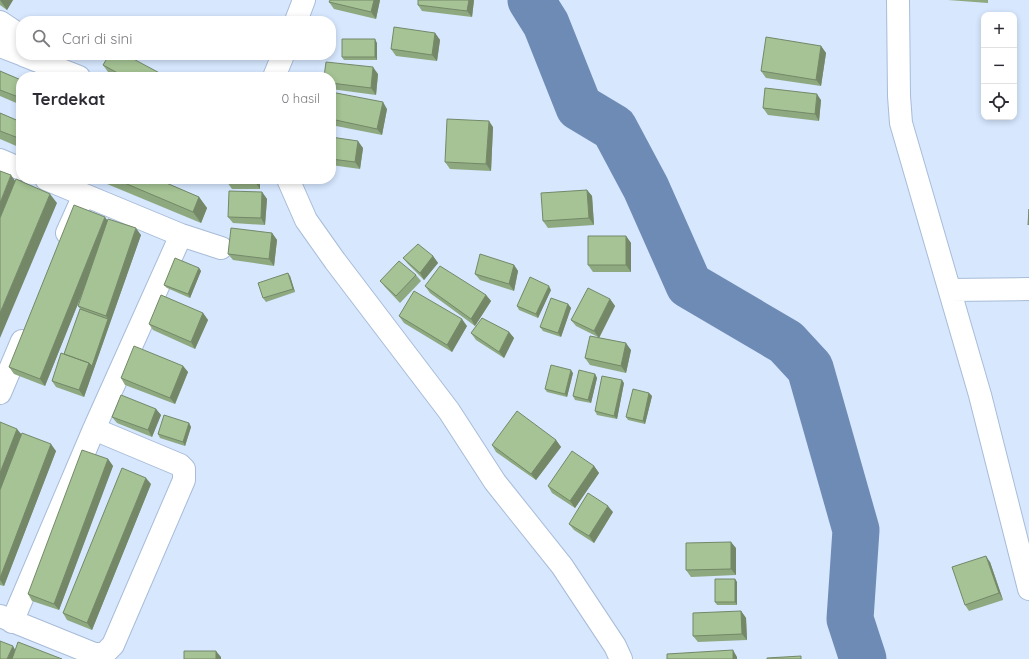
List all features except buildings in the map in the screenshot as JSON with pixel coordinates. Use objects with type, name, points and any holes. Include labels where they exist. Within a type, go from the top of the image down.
[{"type":"street","points":[[298,16],[304,0]]},
{"type":"street","points":[[898,0],[899,96],[901,123],[980,395],[1029,589]]},
{"type":"street","points":[[0,22],[16,33]]},
{"type":"street","points":[[0,46],[16,53]]},
{"type":"street","points":[[35,60],[66,72]]},
{"type":"street","points":[[58,60],[76,72]]},
{"type":"street","points":[[276,72],[281,60]]},
{"type":"street","points":[[0,160],[16,167]]},
{"type":"street","points":[[58,184],[181,235],[221,248]]},
{"type":"street","points":[[290,184],[306,220],[334,261],[449,411],[494,482],[562,566],[615,646],[621,659]]},
{"type":"street","points":[[60,249],[84,195]]},
{"type":"street","points":[[94,429],[180,465],[184,469],[184,480],[109,651],[104,654],[94,654],[6,619],[94,429],[181,235]]},
{"type":"street","points":[[950,290],[1029,289]]},
{"type":"street","points":[[1,389],[29,322]]},
{"type":"waterway","points":[[531,0],[546,24],[579,107],[614,128],[646,188],[689,285],[786,342],[810,368],[856,530],[850,619],[863,659]]}]
